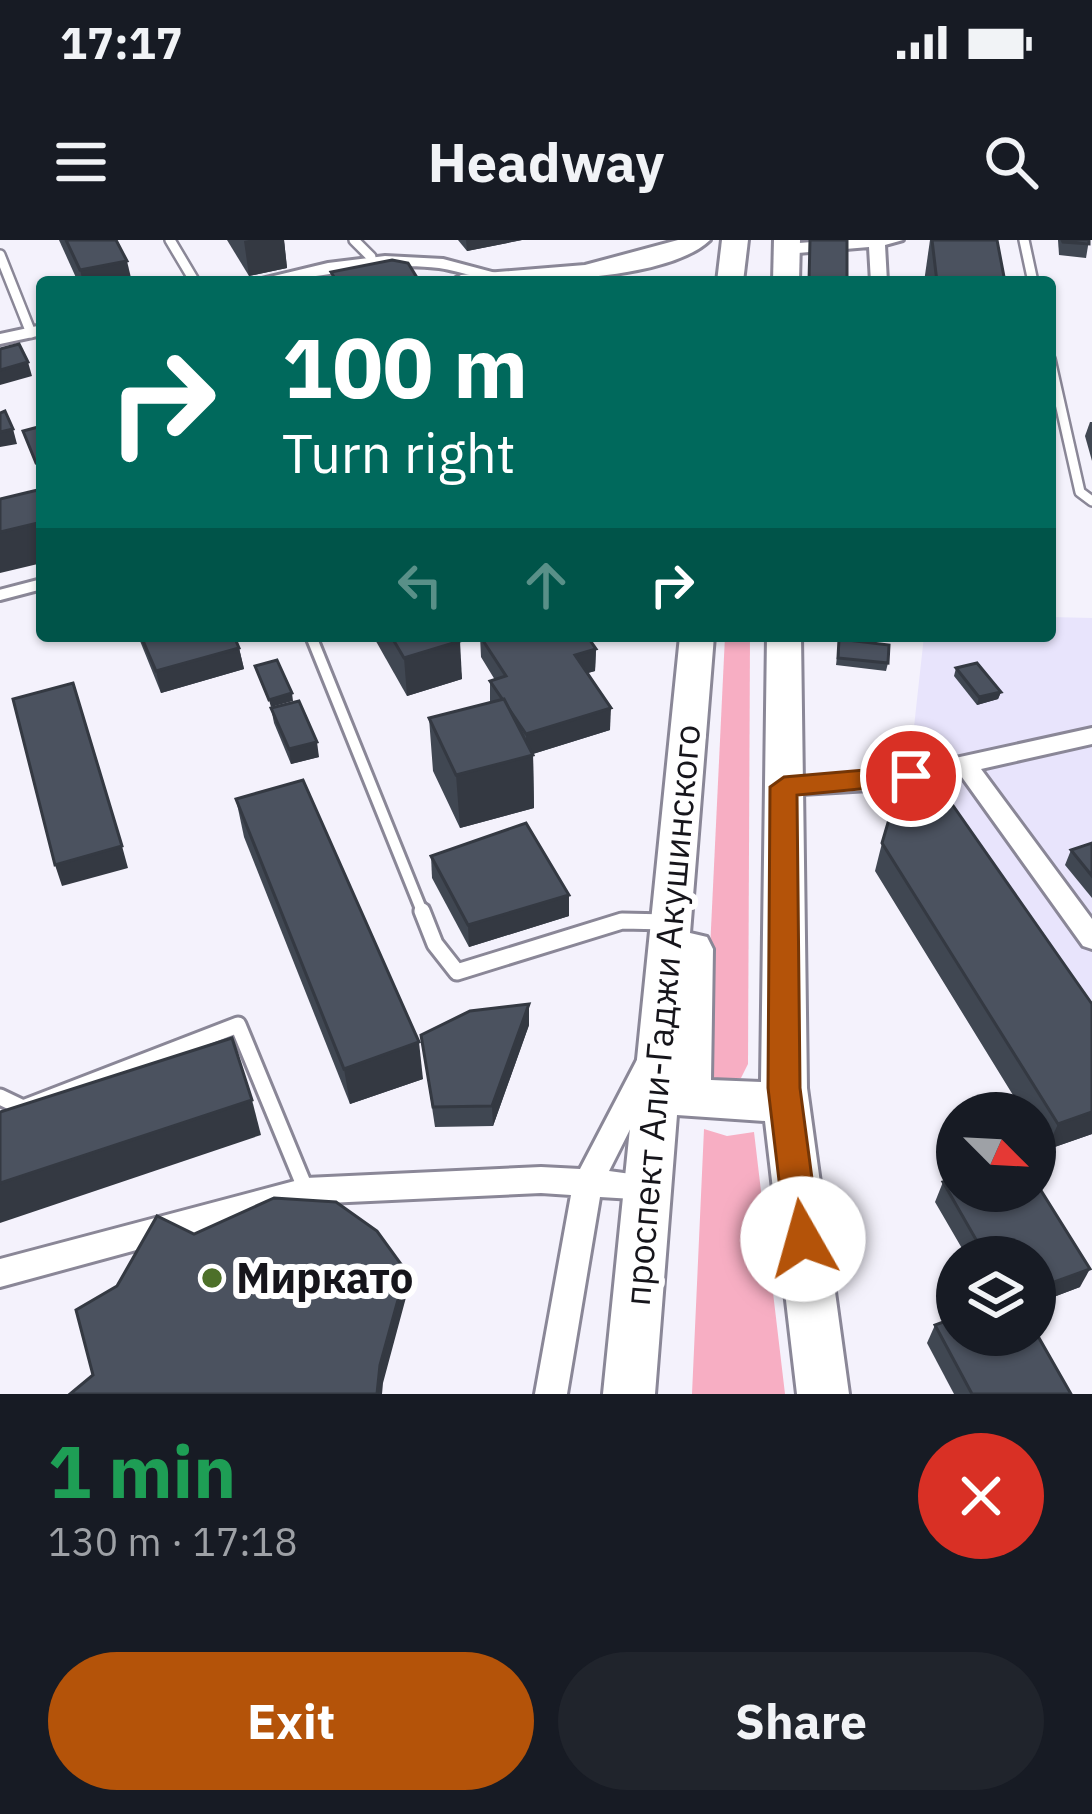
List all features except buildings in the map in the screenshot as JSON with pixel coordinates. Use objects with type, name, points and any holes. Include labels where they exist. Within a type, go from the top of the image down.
[{"type":"main road","points":[[552,276],[609,267],[698,240]]},
{"type":"main road","points":[[731,276],[735,240]]},
{"type":"main road","points":[[786,276],[787,244]]},
{"type":"main road","name":"проспект Али-Гаджи Акушинского","points":[[628,1394],[696,642]]},
{"type":"main road","points":[[784,642],[785,1102],[823,1394]]},
{"type":"main road","points":[[670,922],[692,948],[688,1099],[785,1102]]},
{"type":"street","points":[[787,244],[896,240]]},
{"type":"street","points":[[877,241],[879,276]]},
{"type":"street","points":[[284,276],[371,257],[431,260],[499,276]]},
{"type":"street","points":[[0,339],[36,331]]},
{"type":"street","points":[[784,787],[887,781],[1092,736]]},
{"type":"street","points":[[965,764],[1092,939]]},
{"type":"street","points":[[551,1394],[588,1183],[660,1043]]},
{"type":"street","points":[[0,1273],[306,1191],[541,1180],[650,1187]]},
{"type":"lane","points":[[170,240],[191,276]]},
{"type":"lane","points":[[354,240],[371,257]]},
{"type":"lane","points":[[1024,240],[1032,276]]},
{"type":"lane","points":[[1,261],[36,331]]},
{"type":"lane","points":[[1056,385],[1080,493],[1092,501]]},
{"type":"lane","points":[[0,595],[36,586]]},
{"type":"lane","points":[[313,642],[435,944],[457,972],[622,921],[670,922]]},
{"type":"lane","points":[[0,1097],[23,1108],[238,1025],[306,1191]]},
{"type":"shaded area","points":[[1056,617],[1092,618],[1092,1001],[911,754],[923,642],[1056,642]]},
{"type":"shaded area","points":[[725,642],[750,642],[748,1064],[741,1078],[710,1078],[705,1054]]},
{"type":"shaded area","points":[[704,1129],[727,1136],[754,1132],[785,1394],[692,1394]]},
{"type":"place","name":"Миркато","points":[[212,1278]]},
{"type":"route","points":[[803,1239],[784,1088],[784,787],[911,776]]}]
